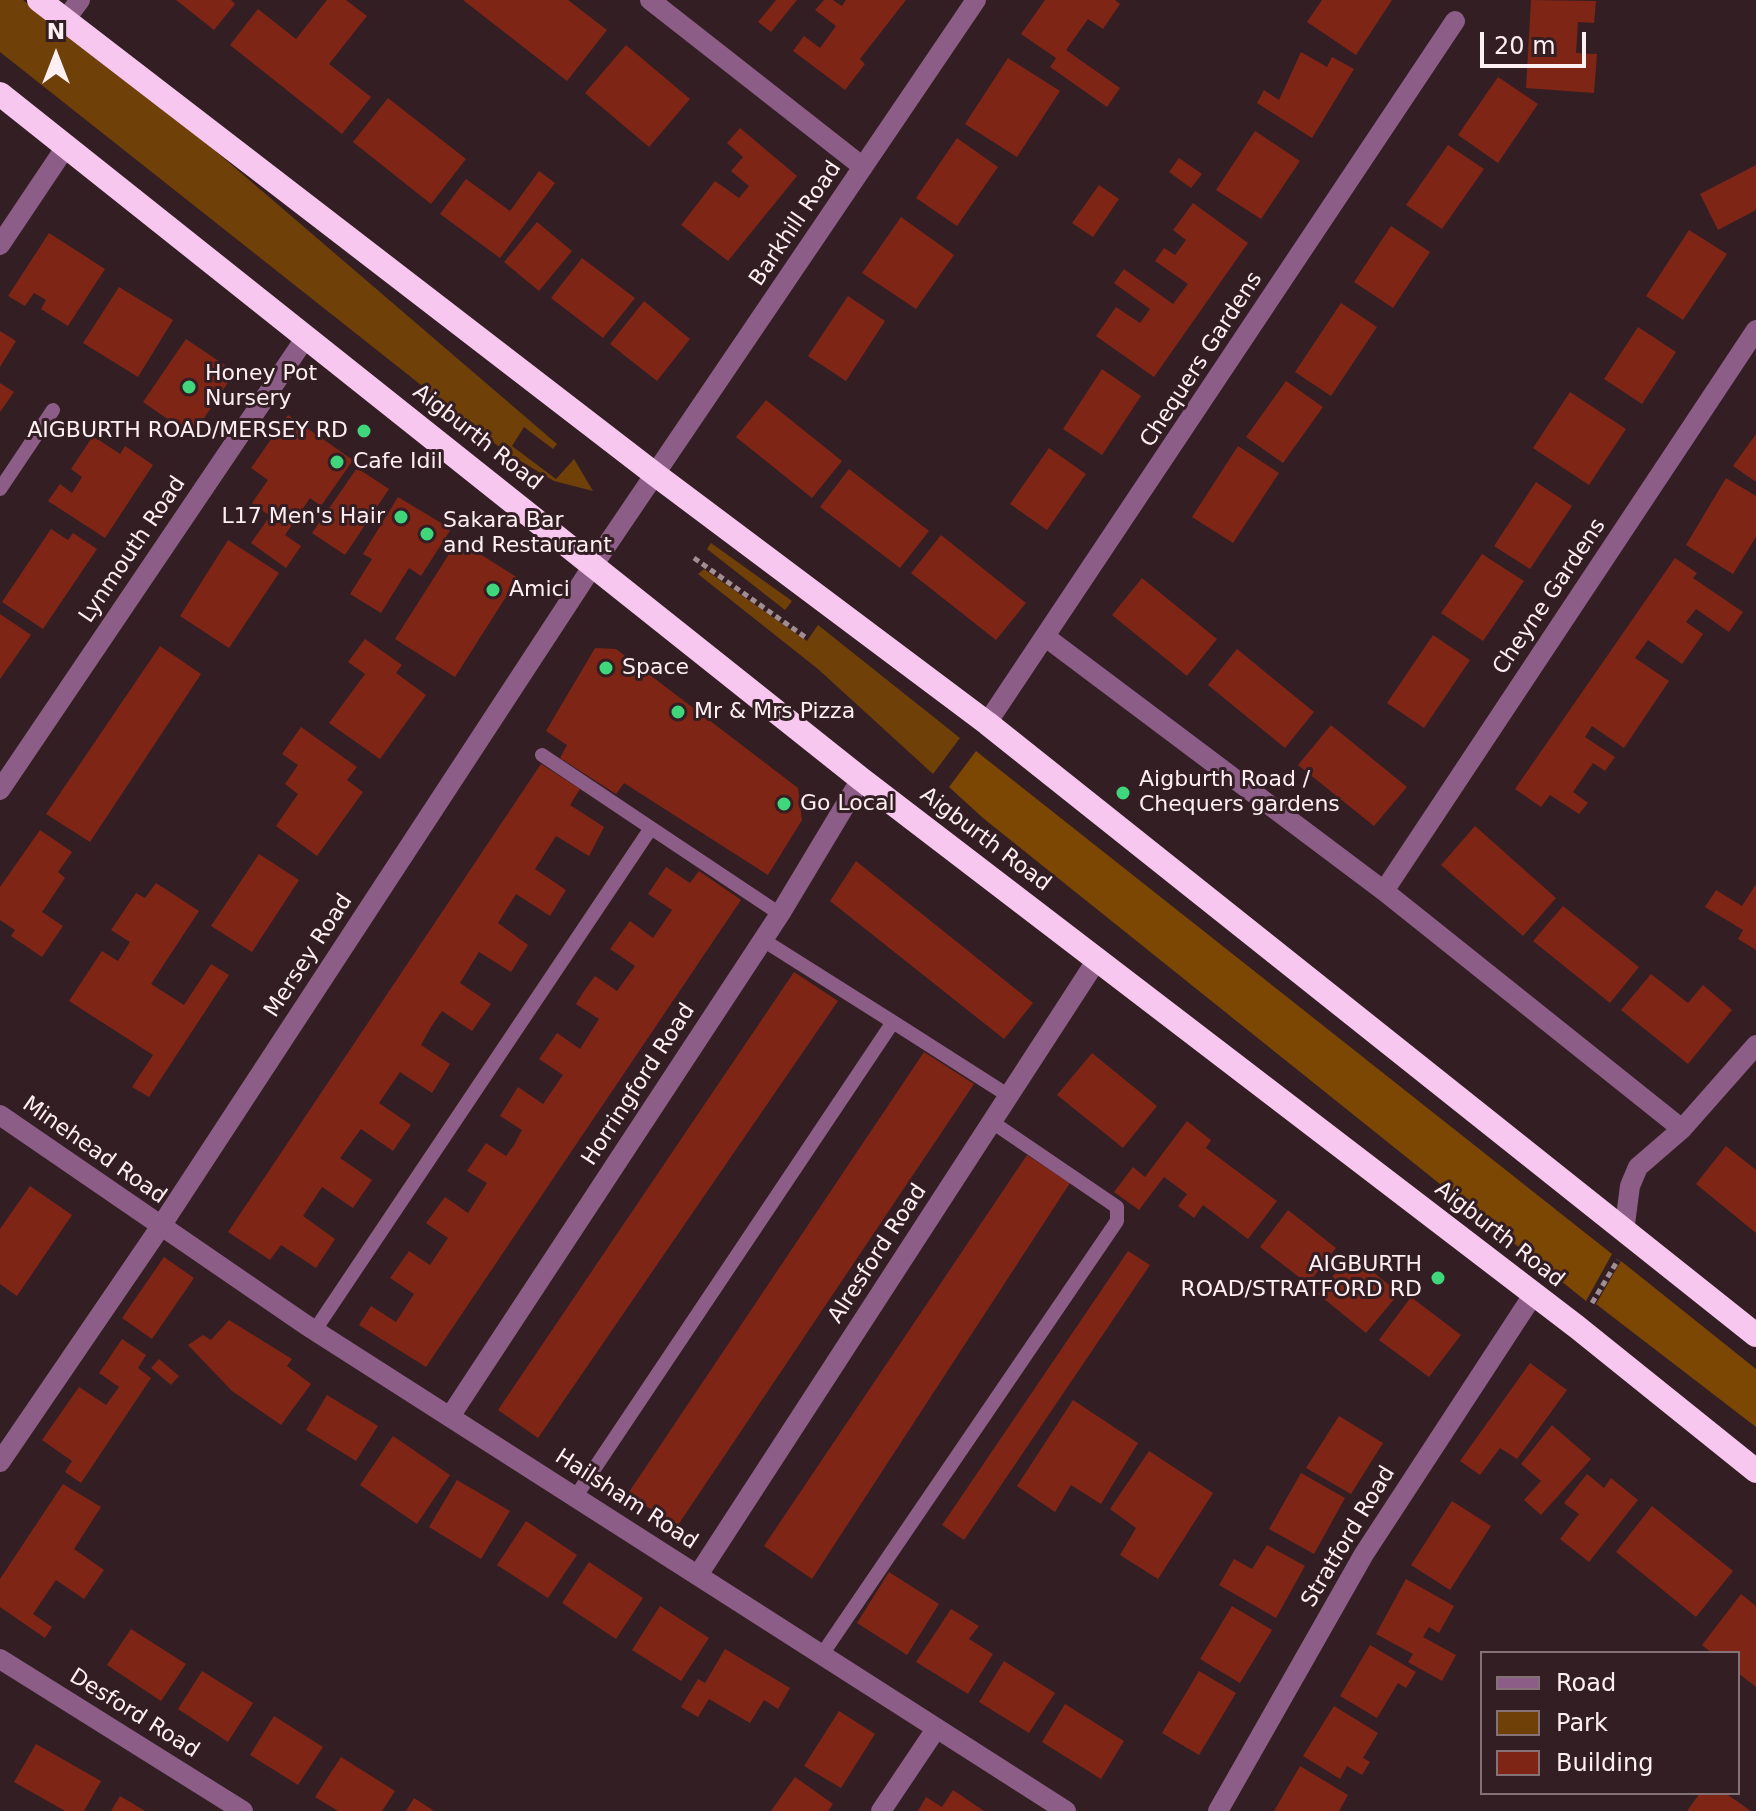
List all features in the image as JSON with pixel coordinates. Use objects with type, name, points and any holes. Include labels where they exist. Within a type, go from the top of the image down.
[{"type":"highway","points":[[39,0],[656,475],[987,723],[1756,1335]]},
{"type":"highway","name":"Aigburth Road","points":[[0,94],[861,779],[1577,1327],[1756,1471]]},
{"type":"street","points":[[65,20],[80,0]]},
{"type":"street","points":[[650,0],[863,167]]},
{"type":"street","name":"Barkhill Road","points":[[656,475],[976,0]]},
{"type":"street","name":"Chequers Gardens","points":[[987,723],[1047,638],[1455,21]]},
{"type":"street","points":[[0,245],[67,145]]},
{"type":"street","name":"Cheyne Gardens","points":[[1384,891],[1756,330]]},
{"type":"street","name":"Lynmouth Road","points":[[0,790],[306,337]]},
{"type":"street","name":"Mersey Road","points":[[0,1462],[161,1226],[594,564],[656,475]]},
{"type":"street","points":[[1047,638],[1384,891],[1682,1129]]},
{"type":"street","name":"Horringford Road","points":[[451,1415],[780,914],[861,779]]},
{"type":"street","name":"Alresford Road","points":[[698,1575],[1098,958]]},
{"type":"street","points":[[1628,1235],[1630,1186],[1638,1167],[1682,1129],[1756,1045]]},
{"type":"street","name":"Minehead Road","points":[[0,1115],[161,1226]]},
{"type":"street","name":"Hailsham Road","points":[[161,1226],[315,1330],[1066,1811]]},
{"type":"street","name":"Stratford Road","points":[[1218,1811],[1364,1554],[1533,1295]]},
{"type":"street","name":"Desford Road","points":[[0,1659],[243,1811]]},
{"type":"street","points":[[881,1811],[936,1729]]},
{"type":"lane","points":[[0,489],[53,410]]},
{"type":"lane","points":[[542,755],[780,914]]},
{"type":"lane","points":[[315,1330],[651,828]]},
{"type":"lane","points":[[763,940],[1009,1096]]},
{"type":"lane","points":[[576,1496],[893,1022]]},
{"type":"lane","points":[[823,1653],[1117,1221],[1117,1207],[992,1122]]},
{"type":"path","points":[[694,558],[805,637]]},
{"type":"path","points":[[1577,1327],[1628,1235]]},
{"type":"green space","points":[[0,0],[23,0],[212,148],[557,444],[553,449],[524,427],[512,446],[556,479],[574,459],[593,491],[554,481],[507,453],[0,52]]},
{"type":"green space","points":[[711,543],[792,601],[785,610],[707,549]]},
{"type":"green space","points":[[704,569],[807,641],[818,625],[960,738],[933,774],[818,669],[698,574]]},
{"type":"shaded area","points":[[976,751],[1612,1254],[1586,1301],[983,818],[949,787]]},
{"type":"shaded area","points":[[1621,1261],[1756,1369],[1756,1427],[1596,1304]]},
{"type":"building","points":[[176,0],[231,0],[235,4],[214,30]]},
{"type":"building","points":[[327,0],[346,0],[367,16],[329,64],[371,97],[342,134],[230,45],[258,9],[296,39]]},
{"type":"building","points":[[463,0],[568,0],[607,30],[567,81]]},
{"type":"building","points":[[776,0],[797,0],[771,32],[758,22]]},
{"type":"building","points":[[824,0],[833,0],[842,6],[846,0],[906,0],[860,59],[865,64],[845,90],[793,51],[804,36],[820,48],[836,26],[815,10]]},
{"type":"building","points":[[1045,0],[1115,0],[1120,4],[1103,29],[1088,19],[1066,50],[1120,88],[1107,107],[1050,67],[1056,58],[1021,34]]},
{"type":"building","points":[[1322,0],[1392,0],[1356,55],[1307,22]]},
{"type":"building","points":[[1531,0],[1596,1],[1594,23],[1578,22],[1576,53],[1597,54],[1594,93],[1526,88]]},
{"type":"building","points":[[626,45],[690,99],[649,147],[585,93]]},
{"type":"building","points":[[1301,52],[1327,67],[1332,57],[1354,69],[1312,138],[1257,103],[1264,90],[1279,100]]},
{"type":"building","points":[[1008,58],[1060,91],[1017,157],[965,124]]},
{"type":"building","points":[[1498,77],[1538,104],[1498,163],[1458,135]]},
{"type":"building","points":[[388,98],[466,159],[431,204],[353,142]]},
{"type":"building","points":[[740,128],[797,176],[728,261],[681,225],[715,181],[739,198],[749,186],[731,171],[743,157],[727,143]]},
{"type":"building","points":[[1255,131],[1300,161],[1261,219],[1216,190]]},
{"type":"building","points":[[957,138],[998,167],[957,226],[916,198]]},
{"type":"building","points":[[1448,145],[1484,169],[1442,229],[1406,205]]},
{"type":"building","points":[[1179,158],[1202,174],[1191,188],[1169,172]]},
{"type":"building","points":[[1756,165],[1756,210],[1718,230],[1700,194]]},
{"type":"building","points":[[539,171],[555,183],[500,258],[440,214],[466,179],[510,211]]},
{"type":"building","points":[[1099,185],[1119,199],[1093,237],[1072,223]]},
{"type":"building","points":[[1193,203],[1248,243],[1154,377],[1096,336],[1116,307],[1140,323],[1150,309],[1114,283],[1124,269],[1173,304],[1188,284],[1155,261],[1164,248],[1175,255],[1186,240],[1173,230]]},
{"type":"building","points":[[901,217],[954,255],[916,309],[862,273]]},
{"type":"building","points":[[537,222],[572,251],[539,291],[504,262]]},
{"type":"building","points":[[1391,226],[1430,252],[1393,308],[1354,282]]},
{"type":"building","points":[[1689,230],[1727,254],[1683,320],[1646,296]]},
{"type":"building","points":[[49,233],[105,269],[68,326],[41,309],[46,300],[34,293],[25,306],[8,296]]},
{"type":"building","points":[[582,258],[635,298],[603,338],[551,298]]},
{"type":"building","points":[[119,287],[173,320],[138,377],[83,343]]},
{"type":"building","points":[[848,296],[885,321],[846,381],[808,356]]},
{"type":"building","points":[[644,301],[690,339],[657,381],[610,344]]},
{"type":"building","points":[[1341,303],[1377,327],[1331,396],[1295,372]]},
{"type":"building","points":[[1638,327],[1676,352],[1642,404],[1604,379]]},
{"type":"building","points":[[0,331],[16,341],[0,367]]},
{"type":"building","name":"Honey Pot Nursery","points":[[186,339],[235,372],[192,436],[143,402]]},
{"type":"building","points":[[1102,369],[1141,396],[1102,455],[1063,429]]},
{"type":"building","points":[[1286,381],[1323,407],[1283,463],[1246,437]]},
{"type":"building","points":[[0,383],[14,392],[0,412]]},
{"type":"building","points":[[1570,392],[1626,429],[1589,485],[1533,448]]},
{"type":"building","points":[[766,400],[842,461],[812,498],[736,437]]},
{"type":"building","points":[[288,415],[353,460],[321,506],[310,498],[285,535],[301,546],[286,568],[251,543],[270,516],[252,503],[268,480],[251,468]]},
{"type":"building","points":[[1756,434],[1756,482],[1733,466]]},
{"type":"building","points":[[93,436],[120,454],[125,446],[153,465],[105,538],[48,501],[60,484],[72,493],[82,477],[71,469]]},
{"type":"building","points":[[1238,446],[1279,473],[1233,543],[1192,517]]},
{"type":"building","points":[[1049,448],[1086,474],[1047,530],[1010,504]]},
{"type":"building","points":[[357,468],[389,489],[345,555],[312,533]]},
{"type":"building","points":[[849,469],[929,531],[900,568],[820,507]]},
{"type":"building","points":[[1726,478],[1756,496],[1756,537],[1733,574],[1686,545]]},
{"type":"building","points":[[1536,482],[1572,506],[1530,569],[1494,546]]},
{"type":"building","points":[[398,497],[451,529],[421,576],[409,568],[381,613],[350,594],[372,559],[363,554]]},
{"type":"building","points":[[51,529],[68,540],[73,533],[97,549],[43,629],[2,602]]},
{"type":"building","points":[[941,535],[1026,603],[996,640],[911,573]]},
{"type":"building","points":[[228,540],[279,573],[229,648],[180,616]]},
{"type":"building","points":[[458,540],[518,578],[455,677],[395,639]]},
{"type":"building","points":[[1482,554],[1524,581],[1483,641],[1441,613]]},
{"type":"building","points":[[1675,558],[1697,573],[1693,578],[1743,612],[1729,632],[1696,609],[1686,622],[1703,634],[1682,664],[1648,640],[1635,658],[1669,681],[1624,748],[1592,726],[1585,737],[1615,757],[1605,771],[1593,763],[1573,792],[1588,803],[1579,814],[1550,795],[1541,807],[1515,789]]},
{"type":"building","points":[[1142,578],[1217,639],[1187,676],[1112,615]]},
{"type":"building","points":[[0,614],[31,635],[0,679]]},
{"type":"building","points":[[1433,635],[1470,660],[1424,728],[1387,703]]},
{"type":"building","points":[[365,639],[402,665],[396,673],[426,695],[380,759],[329,723],[365,674],[348,662]]},
{"type":"building","points":[[160,646],[201,674],[90,842],[46,814]]},
{"type":"building","points":[[595,648],[616,649],[798,788],[802,820],[768,875],[624,783],[616,794],[560,758],[567,745],[546,731]]},
{"type":"building","points":[[1237,649],[1314,712],[1285,748],[1208,685]]},
{"type":"building","points":[[1331,725],[1407,787],[1374,826],[1298,765]]},
{"type":"building","points":[[301,727],[357,767],[347,780],[363,792],[317,856],[276,826],[298,794],[285,784],[298,765],[282,754]]},
{"type":"building","points":[[541,764],[580,789],[570,805],[604,827],[589,856],[556,836],[535,869],[566,890],[550,916],[516,894],[498,923],[528,945],[511,972],[479,952],[460,983],[491,1004],[472,1031],[442,1011],[431,1027],[421,1045],[450,1064],[432,1093],[400,1072],[379,1103],[411,1125],[393,1151],[361,1129],[340,1158],[372,1180],[353,1208],[322,1187],[303,1216],[335,1239],[316,1268],[281,1245],[270,1260],[228,1232]]},
{"type":"building","points":[[1475,826],[1556,898],[1523,936],[1441,865]]},
{"type":"building","points":[[40,830],[72,852],[58,872],[65,878],[42,912],[63,926],[42,957],[11,936],[15,930],[0,920],[0,887]]},
{"type":"building","points":[[259,854],[299,880],[252,952],[211,926]]},
{"type":"building","points":[[856,861],[1033,1003],[1004,1039],[830,901]]},
{"type":"building","points":[[666,867],[690,883],[699,871],[741,900],[426,1367],[359,1325],[371,1306],[396,1322],[414,1294],[390,1278],[409,1251],[430,1265],[448,1238],[426,1223],[445,1197],[468,1213],[487,1183],[467,1171],[486,1143],[506,1156],[514,1145],[522,1130],[500,1116],[518,1087],[543,1104],[563,1075],[539,1059],[557,1033],[580,1049],[599,1019],[576,1004],[584,991],[595,976],[617,991],[635,966],[610,949],[630,921],[653,938],[672,910],[648,894]]},
{"type":"building","points":[[156,883],[199,911],[151,984],[184,1005],[211,964],[229,975],[149,1097],[132,1087],[153,1055],[69,1001],[102,951],[118,961],[130,942],[111,930],[136,893],[145,898]]},
{"type":"building","points":[[1756,884],[1756,950],[1738,939],[1743,930],[1705,907],[1716,890],[1742,906]]},
{"type":"building","points":[[1563,906],[1639,967],[1610,1003],[1533,941]]},
{"type":"building","points":[[794,972],[838,1001],[538,1438],[498,1410]]},
{"type":"building","points":[[1651,974],[1688,1003],[1703,985],[1732,1010],[1688,1064],[1621,1010]]},
{"type":"building","points":[[924,1052],[974,1084],[678,1525],[627,1495]]},
{"type":"building","points":[[1092,1053],[1157,1106],[1123,1148],[1057,1095]]},
{"type":"building","points":[[1187,1121],[1211,1140],[1206,1148],[1277,1201],[1248,1239],[1203,1205],[1194,1218],[1178,1206],[1187,1194],[1164,1177],[1139,1210],[1114,1192],[1133,1167],[1145,1177]]},
{"type":"building","points":[[1726,1146],[1756,1170],[1756,1233],[1696,1184]]},
{"type":"building","points":[[1027,1155],[1070,1183],[812,1579],[764,1546]]},
{"type":"building","points":[[30,1186],[72,1215],[17,1296],[0,1284],[0,1229]]},
{"type":"building","points":[[1288,1210],[1336,1248],[1308,1284],[1260,1247]]},
{"type":"building","points":[[1128,1251],[1150,1265],[964,1540],[942,1525]]},
{"type":"building","points":[[1351,1254],[1399,1293],[1366,1333],[1318,1294]]},
{"type":"building","points":[[164,1257],[194,1278],[152,1339],[122,1318]]},
{"type":"building","points":[[1411,1297],[1461,1335],[1429,1377],[1379,1340]]},
{"type":"building","points":[[229,1320],[292,1359],[287,1366],[311,1384],[281,1425],[232,1391],[188,1345],[203,1335],[211,1340]]},
{"type":"building","points":[[122,1339],[146,1355],[138,1368],[151,1378],[81,1483],[65,1472],[72,1461],[42,1440],[79,1387],[106,1405],[119,1387],[99,1373]]},
{"type":"building","points":[[159,1359],[179,1376],[171,1385],[151,1368]]},
{"type":"building","points":[[1530,1363],[1567,1390],[1517,1459],[1500,1448],[1480,1475],[1460,1461]]},
{"type":"building","points":[[327,1395],[378,1426],[356,1461],[306,1430]]},
{"type":"building","points":[[1073,1400],[1138,1443],[1101,1504],[1071,1485],[1055,1512],[1017,1486]]},
{"type":"building","points":[[1339,1416],[1383,1443],[1351,1494],[1306,1468]]},
{"type":"building","points":[[1552,1425],[1591,1459],[1541,1515],[1524,1500],[1541,1481],[1521,1464]]},
{"type":"building","points":[[393,1436],[450,1475],[417,1524],[360,1485]]},
{"type":"building","points":[[1149,1451],[1213,1493],[1158,1579],[1120,1555],[1136,1528],[1110,1509]]},
{"type":"building","points":[[1301,1473],[1345,1498],[1314,1554],[1269,1529]]},
{"type":"building","points":[[1587,1474],[1604,1488],[1611,1478],[1638,1500],[1589,1562],[1560,1539],[1579,1514],[1564,1503]]},
{"type":"building","points":[[457,1480],[510,1511],[481,1559],[429,1527]]},
{"type":"building","points":[[63,1484],[101,1507],[74,1549],[104,1570],[84,1599],[56,1580],[33,1614],[52,1627],[45,1638],[0,1607],[0,1579]]},
{"type":"building","points":[[1452,1501],[1491,1526],[1450,1590],[1411,1565]]},
{"type":"building","points":[[1652,1506],[1733,1571],[1696,1617],[1616,1552]]},
{"type":"building","points":[[526,1521],[577,1555],[548,1598],[497,1565]]},
{"type":"building","points":[[1267,1545],[1305,1566],[1276,1618],[1219,1585],[1234,1559],[1252,1569]]},
{"type":"building","points":[[589,1562],[643,1598],[616,1639],[562,1603]]},
{"type":"building","points":[[889,1572],[939,1604],[907,1655],[857,1623]]},
{"type":"building","points":[[1406,1579],[1454,1606],[1439,1633],[1429,1627],[1423,1637],[1456,1655],[1442,1681],[1408,1662],[1413,1654],[1376,1634]]},
{"type":"building","points":[[1741,1594],[1756,1606],[1756,1687],[1740,1675],[1740,1651],[1710,1651],[1702,1645]]},
{"type":"building","points":[[660,1606],[709,1638],[681,1681],[632,1650]]},
{"type":"building","points":[[1232,1606],[1272,1630],[1240,1683],[1200,1659]]},
{"type":"building","points":[[951,1609],[979,1626],[969,1639],[993,1654],[968,1694],[916,1662]]},
{"type":"building","points":[[131,1629],[186,1664],[161,1701],[107,1665]]},
{"type":"building","points":[[1370,1645],[1416,1672],[1406,1688],[1398,1683],[1377,1718],[1340,1696]]},
{"type":"building","points":[[725,1649],[790,1688],[778,1709],[764,1700],[750,1723],[709,1699],[698,1717],[681,1707],[698,1679],[705,1683]]},
{"type":"building","points":[[1004,1661],[1055,1693],[1029,1733],[979,1702]]},
{"type":"building","points":[[202,1671],[253,1703],[228,1742],[178,1709]]},
{"type":"building","points":[[1199,1671],[1236,1693],[1199,1755],[1162,1733]]},
{"type":"building","points":[[1065,1704],[1124,1741],[1101,1779],[1042,1742]]},
{"type":"building","points":[[1334,1706],[1378,1733],[1363,1758],[1370,1762],[1362,1775],[1347,1766],[1340,1779],[1303,1756]]},
{"type":"building","points":[[839,1711],[875,1734],[841,1788],[804,1766]]},
{"type":"building","points":[[274,1716],[323,1747],[298,1785],[250,1755]]},
{"type":"building","points":[[36,1744],[101,1781],[84,1811],[65,1811],[14,1782]]},
{"type":"building","points":[[341,1757],[395,1791],[382,1811],[338,1811],[315,1797]]},
{"type":"building","points":[[1300,1766],[1348,1795],[1339,1811],[1274,1811]]},
{"type":"building","points":[[795,1777],[833,1804],[828,1811],[771,1811]]},
{"type":"building","points":[[953,1790],[984,1811],[918,1811],[926,1797],[942,1807]]},
{"type":"building","points":[[1699,1795],[1728,1795],[1751,1811],[1687,1811]]},
{"type":"building","points":[[120,1796],[145,1811],[111,1811]]},
{"type":"building","points":[[414,1798],[434,1811],[406,1811]]},
{"type":"place","name":"Honey Pot Nursery","points":[[189,387]]},
{"type":"place","name":"AIGBURTH ROAD/MERSEY RD","points":[[364,431]]},
{"type":"place","name":"Cafe Idil","points":[[337,462]]},
{"type":"place","name":"L17 Men's Hair","points":[[401,517]]},
{"type":"place","name":"Sakara Bar and Restaurant","points":[[427,534]]},
{"type":"place","name":"Amici","points":[[493,590]]},
{"type":"place","name":"Space","points":[[606,668]]},
{"type":"place","name":"Mr & Mrs Pizza","points":[[678,712]]},
{"type":"place","name":"Aigburth Road / Chequers gardens","points":[[1123,793]]},
{"type":"place","name":"Go Local","points":[[784,804]]},
{"type":"place","name":"AIGBURTH ROAD/STRATFORD RD","points":[[1438,1278]]}]
